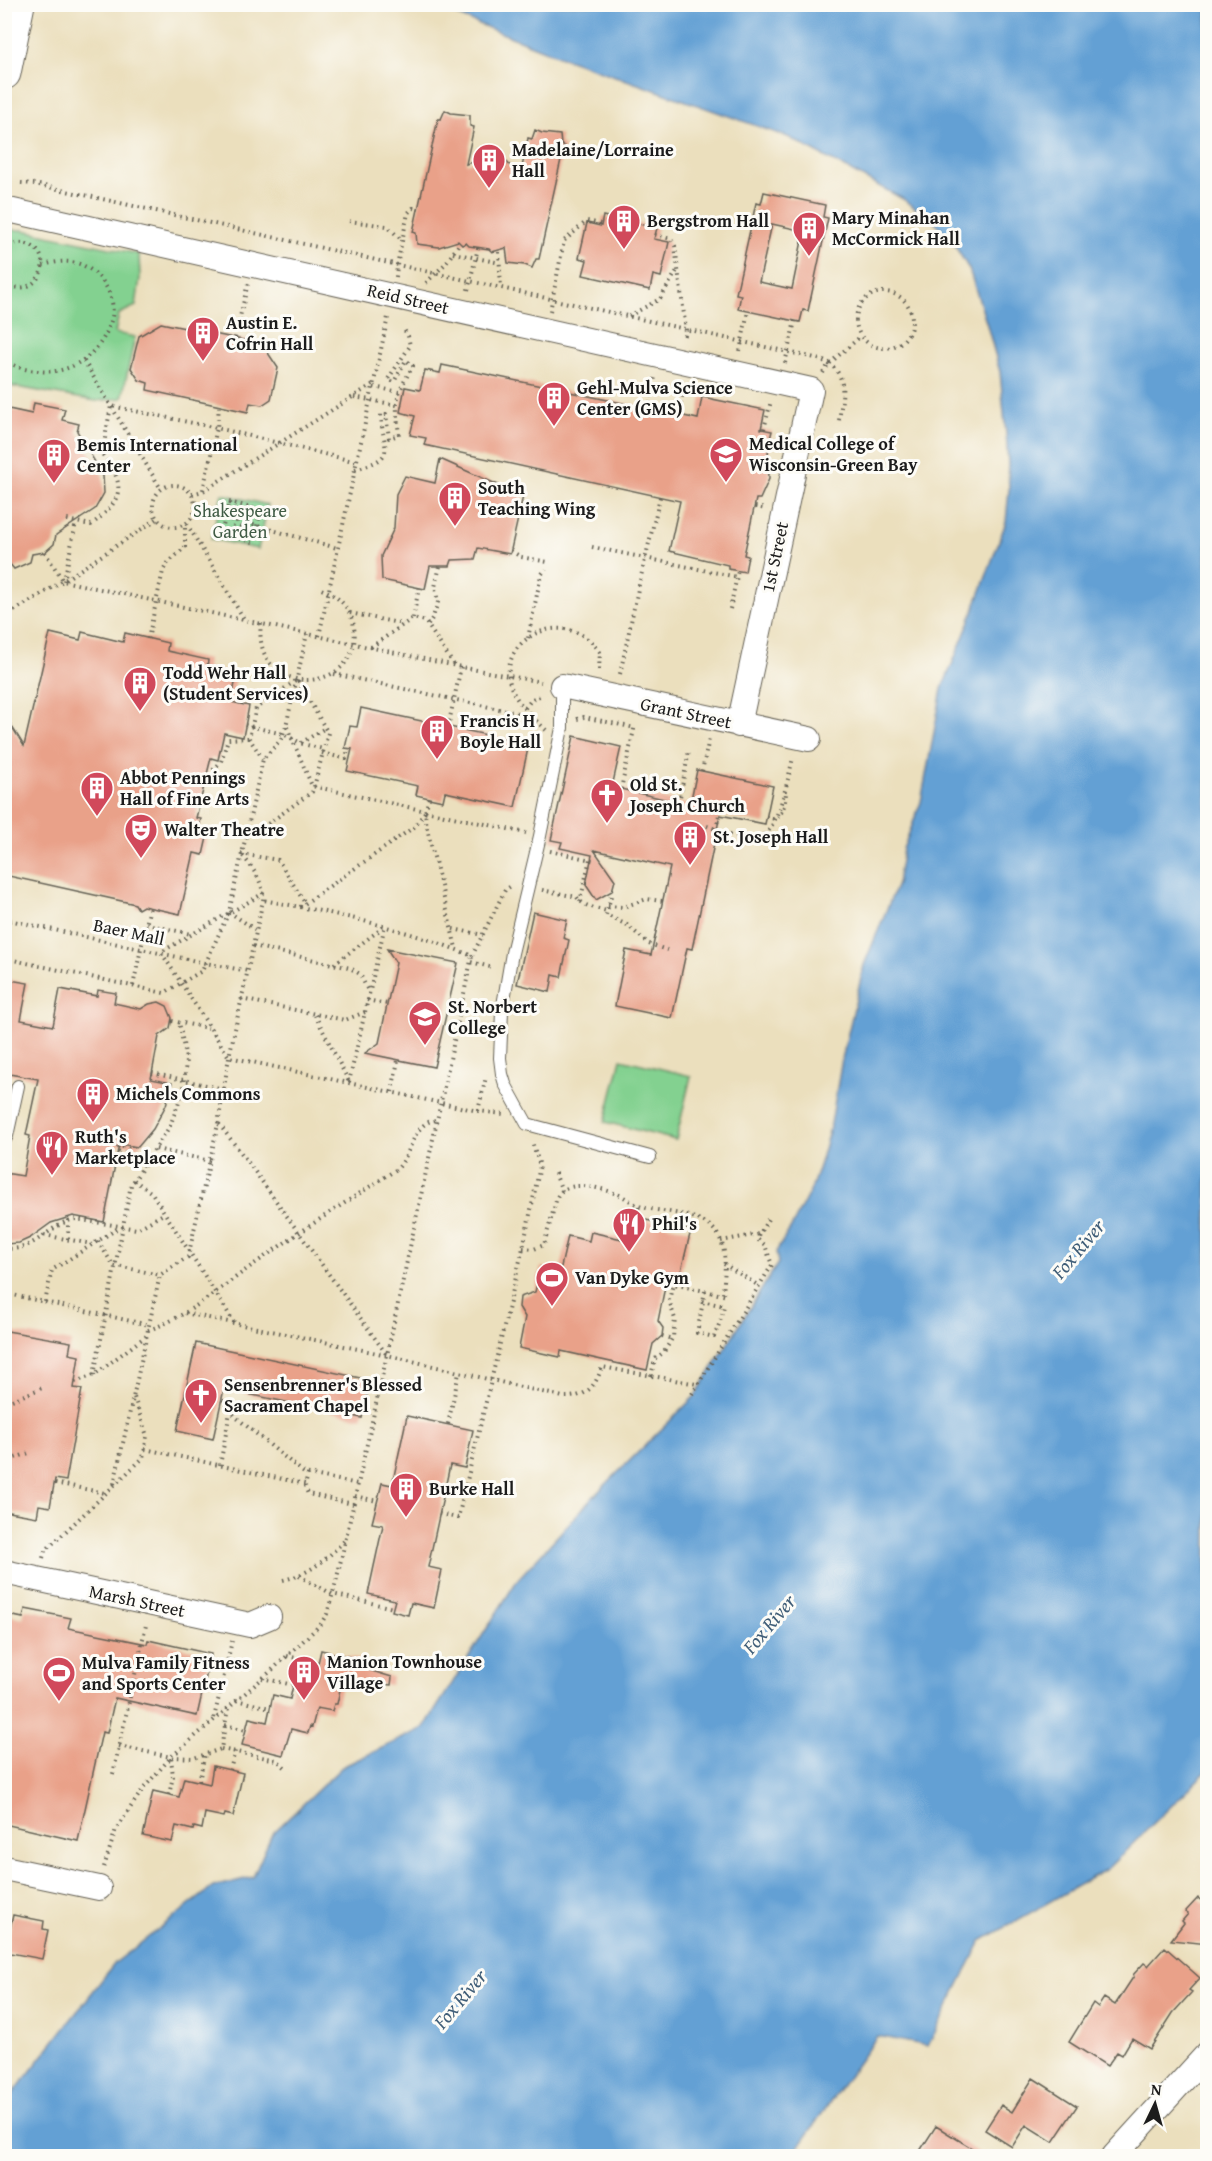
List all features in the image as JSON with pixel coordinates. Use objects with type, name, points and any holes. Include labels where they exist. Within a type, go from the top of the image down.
[{"type":"main road","points":[[4,73],[15,15]]},
{"type":"street","name":"Reid Street","points":[[4,209],[812,390]]},
{"type":"street","name":"1st Street","points":[[739,725],[812,390]]},
{"type":"street","name":"Grant Street","points":[[562,686],[803,738]]},
{"type":"street","name":"Marsh Street","points":[[4,1572],[250,1625],[269,1617]]},
{"type":"street","points":[[4,1868],[99,1888]]},
{"type":"street","points":[[1114,2157],[1208,2053]]},
{"type":"lane","points":[[562,686],[562,728],[539,842],[505,988],[500,1058],[505,1084],[524,1120],[650,1157]]},
{"type":"lane","points":[[4,1141],[8,1136],[18,1086]]},
{"type":"path","points":[[21,183],[35,184],[815,358],[829,364],[841,377],[844,389],[839,421]]},
{"type":"path","points":[[319,636],[387,325],[398,297],[397,265],[408,213],[413,208],[418,209]]},
{"type":"path","points":[[349,221],[387,226],[402,240]]},
{"type":"path","points":[[546,330],[564,241],[587,221],[601,224]]},
{"type":"path","points":[[648,409],[676,360],[686,330],[674,241],[655,235]]},
{"type":"path","points":[[4,249],[15,243],[28,244],[39,253],[42,266],[35,282],[23,288],[4,282]]},
{"type":"path","points":[[398,297],[436,274],[460,243]]},
{"type":"path","points":[[463,312],[478,248]]},
{"type":"path","points":[[499,252],[501,288]]},
{"type":"path","points":[[453,253],[500,263]]},
{"type":"path","points":[[4,358],[9,364],[28,370],[46,373],[61,370],[84,362],[106,334],[112,316],[111,298],[106,286],[96,274],[85,265],[70,262],[55,262],[42,266]]},
{"type":"path","points":[[235,338],[252,264]]},
{"type":"path","points":[[628,317],[660,299],[678,268]]},
{"type":"path","points":[[4,295],[11,286]]},
{"type":"path","points":[[889,291],[905,301],[912,317],[908,335],[902,342],[885,348],[868,343],[861,336],[856,318],[863,301],[870,295],[889,291]]},
{"type":"path","points":[[736,373],[748,311]]},
{"type":"path","points":[[780,383],[795,321]]},
{"type":"path","points":[[355,469],[381,460],[385,455],[386,446],[381,414],[386,414],[389,438],[399,435],[396,405],[398,392],[413,366],[406,360],[393,382],[388,379],[410,346],[403,328]]},
{"type":"path","points":[[812,390],[829,364],[861,336]]},
{"type":"path","points":[[676,360],[678,415]]},
{"type":"path","points":[[84,362],[161,489]]},
{"type":"path","points":[[192,494],[203,491],[375,385],[404,393]]},
{"type":"path","points":[[354,397],[402,406]]},
{"type":"path","points":[[111,406],[217,428],[357,462]]},
{"type":"path","points":[[67,520],[91,525],[112,505],[117,496],[118,482],[115,470],[102,454],[111,406]]},
{"type":"path","points":[[203,491],[217,428],[219,407]]},
{"type":"path","points":[[174,485],[187,489],[192,494],[195,500],[195,513],[186,524],[174,528],[168,527],[157,519],[153,506],[161,489],[174,485]]},
{"type":"path","points":[[620,674],[660,497]]},
{"type":"path","points":[[229,502],[261,510]]},
{"type":"path","points":[[221,534],[229,502]]},
{"type":"path","points":[[229,502],[254,542]]},
{"type":"path","points":[[238,538],[246,506]]},
{"type":"path","points":[[221,534],[261,510]]},
{"type":"path","points":[[254,542],[261,510]]},
{"type":"path","points":[[195,513],[242,522],[337,548]]},
{"type":"path","points":[[4,617],[157,519]]},
{"type":"path","points":[[63,581],[76,522]]},
{"type":"path","points":[[148,639],[163,571],[185,547],[186,524]]},
{"type":"path","points":[[186,524],[244,620]]},
{"type":"path","points":[[221,534],[254,542]]},
{"type":"path","points":[[592,547],[737,577]]},
{"type":"path","points":[[511,551],[521,557],[548,562]]},
{"type":"path","points":[[45,552],[63,581],[454,666],[562,686]]},
{"type":"path","points":[[428,625],[438,602],[435,587],[440,566]]},
{"type":"path","points":[[528,638],[541,575],[546,569]]},
{"type":"path","points":[[730,609],[738,571]]},
{"type":"path","points":[[261,624],[261,642],[269,662],[279,672],[297,680],[320,680],[333,674],[347,659],[354,643],[354,632],[350,613],[338,598],[318,588]]},
{"type":"path","points":[[370,647],[413,618],[419,588]]},
{"type":"path","points":[[4,599],[11,613]]},
{"type":"path","points":[[350,613],[404,625]]},
{"type":"path","points":[[413,618],[425,621],[454,666]]},
{"type":"path","points":[[4,958],[164,993],[202,971],[229,912],[240,854],[263,759],[281,740],[286,726],[306,634]]},
{"type":"path","points":[[448,727],[461,667]]},
{"type":"path","points":[[333,674],[532,716]]},
{"type":"path","points":[[263,759],[249,738],[255,708],[297,680]]},
{"type":"path","points":[[246,833],[262,828],[312,792],[314,787],[328,733],[297,680]]},
{"type":"path","points":[[621,789],[640,703]]},
{"type":"path","points":[[702,771],[713,719]]},
{"type":"path","points":[[245,726],[283,734],[346,759],[348,749]]},
{"type":"path","points":[[286,726],[314,787],[539,842],[596,861]]},
{"type":"path","points":[[302,743],[325,728]]},
{"type":"path","points":[[213,770],[221,762],[228,738],[249,738]]},
{"type":"path","points":[[707,826],[757,838],[767,834],[776,819],[803,738]]},
{"type":"path","points":[[679,802],[689,751]]},
{"type":"path","points":[[300,907],[414,827],[425,813],[429,798]]},
{"type":"path","points":[[425,813],[429,838],[457,949]]},
{"type":"path","points":[[716,829],[719,815]]},
{"type":"path","points":[[766,817],[776,819]]},
{"type":"path","points":[[240,854],[278,860],[305,903]]},
{"type":"path","points":[[114,1484],[160,1275],[188,1257],[218,1124],[229,1057],[263,900],[264,893],[250,864],[240,854]]},
{"type":"path","points":[[580,902],[590,859]]},
{"type":"path","points":[[99,1888],[116,1829],[143,1789],[171,1757],[320,1625],[327,1614],[387,1355],[472,956],[505,890],[512,885],[528,886],[577,897],[580,902],[608,908],[623,907],[647,899],[663,901]]},
{"type":"path","points":[[264,893],[160,952],[229,1057],[524,1120],[540,1166],[511,1300],[458,1518],[439,1514]]},
{"type":"path","points":[[611,896],[606,915],[627,925],[649,944],[667,950]]},
{"type":"path","points":[[263,900],[385,925],[472,956]]},
{"type":"path","points":[[133,986],[150,907]]},
{"type":"path","points":[[229,912],[256,930]]},
{"type":"path","name":"Baer Mall","points":[[4,919],[205,963],[248,970]]},
{"type":"path","points":[[146,924],[192,934]]},
{"type":"path","points":[[334,964],[385,925]]},
{"type":"path","points":[[349,1082],[385,925]]},
{"type":"path","points":[[453,929],[483,935]]},
{"type":"path","points":[[253,946],[350,968],[360,974],[369,994]]},
{"type":"path","points":[[241,999],[345,1020],[365,1012]]},
{"type":"path","points":[[367,1000],[387,1004]]},
{"type":"path","points":[[315,1015],[349,1082]]},
{"type":"path","points":[[172,1021],[208,1028]]},
{"type":"path","points":[[94,1375],[131,1185],[170,1126],[178,1109],[185,1080],[186,1047],[179,1022]]},
{"type":"path","points":[[392,1092],[398,1060]]},
{"type":"path","points":[[152,1074],[224,1089]]},
{"type":"path","points":[[4,1293],[107,1316],[148,1328],[164,1325],[299,1232],[397,1169],[404,1162],[421,1126],[429,1120],[437,1120]]},
{"type":"path","points":[[218,1124],[387,1355]]},
{"type":"path","points":[[133,1146],[132,1149],[118,1146],[117,1151],[149,1159]]},
{"type":"path","points":[[156,1149],[210,1161]]},
{"type":"path","points":[[112,1160],[144,1166]]},
{"type":"path","points":[[555,1173],[562,1191]]},
{"type":"path","points":[[134,1180],[152,1193],[234,1323]]},
{"type":"path","points":[[523,1248],[534,1249],[544,1245],[557,1197],[562,1191],[579,1186],[616,1193],[639,1206],[706,1222],[718,1234],[724,1264],[725,1296],[664,1282]]},
{"type":"path","points":[[633,1232],[639,1206]]},
{"type":"path","points":[[4,1248],[24,1248],[68,1219],[137,1229],[165,1213]]},
{"type":"path","points":[[68,1219],[68,1239]]},
{"type":"path","points":[[692,1394],[772,1265],[765,1245],[756,1239],[768,1219]]},
{"type":"path","points":[[45,1302],[52,1270],[122,1227]]},
{"type":"path","points":[[721,1240],[760,1233]]},
{"type":"path","points":[[44,1234],[93,1244]]},
{"type":"path","points":[[98,1241],[113,1265],[160,1275]]},
{"type":"path","points":[[724,1264],[759,1286]]},
{"type":"path","points":[[651,1376],[655,1359],[664,1352],[672,1339],[675,1319],[669,1300],[673,1284]]},
{"type":"path","points":[[702,1301],[724,1306],[714,1337],[697,1333],[702,1301],[705,1291]]},
{"type":"path","points":[[511,1300],[519,1301]]},
{"type":"path","points":[[184,1312],[570,1397],[578,1397],[588,1392],[597,1382],[602,1367],[698,1384]]},
{"type":"path","points":[[75,1382],[94,1375],[147,1335]]},
{"type":"path","points":[[662,1336],[672,1339]]},
{"type":"path","points":[[618,1370],[620,1364]]},
{"type":"path","points":[[448,1424],[459,1373]]},
{"type":"path","points":[[12,1400],[45,1387]]},
{"type":"path","points":[[38,1579],[45,1551],[142,1458],[147,1437],[134,1396]]},
{"type":"path","points":[[222,1401],[230,1412],[300,1470],[308,1474],[358,1484]]},
{"type":"path","points":[[220,1465],[230,1412]]},
{"type":"path","points":[[145,1449],[305,1484]]},
{"type":"path","points":[[4,1462],[32,1452]]},
{"type":"path","points":[[308,1474],[305,1484],[306,1491],[310,1495],[353,1504]]},
{"type":"path","points":[[55,1483],[105,1493]]},
{"type":"path","points":[[355,1496],[377,1501]]},
{"type":"path","points":[[283,1580],[299,1576],[315,1568],[345,1540]]},
{"type":"path","points":[[299,1576],[332,1594],[393,1608]]},
{"type":"path","points":[[113,1774],[150,1604]]},
{"type":"path","points":[[214,1719],[237,1622]]},
{"type":"path","points":[[286,1656],[318,1663]]},
{"type":"path","points":[[261,1678],[293,1685]]},
{"type":"path","points":[[236,1700],[270,1708]]},
{"type":"path","points":[[221,1749],[228,1707]]},
{"type":"path","points":[[225,1725],[246,1730]]},
{"type":"path","points":[[119,1746],[171,1757],[194,1758],[221,1749],[277,1760],[286,1768]]},
{"type":"path","points":[[230,1770],[235,1751]]},
{"type":"path","points":[[199,1781],[205,1754]]},
{"type":"path","points":[[169,1795],[174,1776],[171,1757]]},
{"type":"green space","points":[[23,230],[139,254],[140,278],[136,306],[119,314],[115,333],[135,337],[122,398],[96,401],[5,385],[4,232]]},
{"type":"green space","name":"Shakespeare Garden","points":[[222,494],[268,505],[258,549],[211,539]]},
{"type":"green space","points":[[621,1059],[691,1076],[676,1140],[605,1122]]},
{"type":"water","name":"Fox River","points":[[431,5],[1207,5],[1207,1771],[1107,1869],[981,1941],[928,2046],[877,2036],[792,2156],[5,2156],[5,2104],[115,1963],[213,1887],[253,1877],[272,1834],[342,1767],[424,1728],[518,1579],[595,1495],[695,1396],[778,1263],[776,1252],[812,1187],[820,1163],[831,1124],[842,1059],[864,965],[897,884],[903,849],[921,802],[942,689],[1006,522],[1009,489],[1000,372],[969,269],[954,244],[937,224],[903,199],[788,137],[564,58]]},
{"type":"building","name":"Madelaine/Lorraine Hall","points":[[445,110],[470,115],[470,126],[474,127],[466,164],[487,157],[495,164],[505,160],[520,177],[528,138],[532,139],[535,130],[560,135],[561,145],[564,146],[539,259],[536,259],[532,268],[508,263],[506,248],[492,252],[489,249],[469,246],[466,243],[462,245],[458,241],[439,247],[417,244],[416,233],[413,232],[438,119],[441,119]]},
{"type":"building","name":"Mary Minahan McCormick Hall","points":[[764,192],[825,205],[823,217],[828,218],[808,311],[803,310],[800,322],[738,309],[741,295],[736,294],[756,203],[761,204]],"holes":[[[772,224],[804,231],[792,289],[759,282]]]},
{"type":"building","name":"Bergstrom Hall","points":[[603,216],[657,228],[654,239],[669,242],[661,277],[653,275],[650,290],[583,275],[587,260],[579,258],[587,223],[601,226]]},
{"type":"building","name":"Austin E. Cofrin Hall","points":[[161,323],[262,344],[278,368],[271,399],[262,405],[250,403],[248,412],[147,390],[148,383],[139,380],[131,368],[139,336]]},
{"type":"building","name":"Gehl-Mulva Science Center (GMS)","points":[[442,365],[698,419],[702,397],[765,410],[761,429],[772,431],[768,446],[769,479],[760,499],[756,499],[744,555],[748,556],[745,572],[728,569],[728,565],[669,551],[680,501],[424,445],[426,438],[410,435],[415,416],[400,412],[405,387],[420,390],[425,370],[440,373]]},
{"type":"building","name":"Bemis International Center","points":[[34,403],[65,409],[62,420],[79,424],[77,431],[103,476],[104,493],[95,509],[56,535],[54,544],[45,552],[32,554],[30,562],[14,569],[4,557],[4,408],[32,414]]},
{"type":"building","name":"South Teaching Wing","points":[[440,459],[523,496],[510,554],[478,548],[475,559],[452,560],[450,566],[430,566],[425,589],[382,580],[381,556],[394,528],[396,494],[405,476],[435,483]]},
{"type":"building","points":[[82,632],[123,642],[125,633],[168,643],[167,651],[208,660],[207,668],[237,674],[231,702],[249,706],[243,737],[224,733],[218,760],[211,758],[196,818],[201,819],[198,831],[208,833],[203,855],[194,853],[180,914],[143,906],[138,909],[135,904],[4,875],[4,714],[24,746],[50,633],[80,640]]},
{"type":"building","name":"Francis H Boyle Hall","points":[[361,708],[529,744],[515,807],[445,792],[443,801],[416,795],[418,786],[347,771],[352,749],[345,748],[350,726],[357,727]]},
{"type":"building","points":[[574,736],[621,747],[612,787],[690,805],[697,770],[773,786],[765,824],[720,815],[692,949],[687,948],[672,1018],[615,1006],[626,950],[651,955],[670,867],[594,850],[615,880],[612,891],[596,900],[586,885],[592,855],[560,848],[562,842],[551,840]]},
{"type":"building","points":[[533,912],[567,920],[563,938],[569,940],[561,977],[553,975],[550,992],[517,984]]},
{"type":"building","points":[[387,949],[458,963],[434,1067],[365,1053],[379,1043],[396,963]]},
{"type":"building","name":"Michels Commons","points":[[4,979],[28,983],[21,1020],[53,1026],[60,989],[97,996],[98,990],[116,993],[114,1003],[141,1009],[159,1002],[167,1006],[172,1018],[170,1028],[159,1036],[151,1079],[172,1083],[166,1105],[153,1129],[138,1147],[119,1144],[104,1222],[73,1216],[51,1223],[19,1243],[4,1244],[4,1173],[23,1176],[30,1136],[26,1135],[38,1079],[4,1073]]},
{"type":"building","points":[[646,1220],[691,1230],[680,1275],[668,1272],[658,1321],[663,1328],[662,1336],[653,1344],[647,1370],[561,1351],[560,1357],[519,1348],[525,1317],[519,1307],[520,1297],[535,1292],[541,1267],[560,1271],[568,1236],[589,1241],[591,1232],[622,1239],[624,1230],[643,1234]]},
{"type":"building","points":[[7,1331],[71,1342],[69,1354],[79,1356],[74,1388],[82,1389],[66,1481],[55,1479],[50,1507],[39,1505],[37,1517],[4,1511],[4,1346]]},
{"type":"building","points":[[196,1343],[370,1380],[362,1418],[224,1389],[213,1439],[177,1431]]},
{"type":"building","name":"Burke Hall","points":[[407,1416],[473,1430],[465,1468],[450,1465],[428,1567],[442,1570],[434,1608],[411,1603],[408,1615],[392,1611],[395,1600],[368,1594],[383,1525],[372,1523],[382,1483],[392,1485]]},
{"type":"building","name":"Mulva Family Fitness and Sports Center","points":[[25,1609],[71,1618],[68,1628],[147,1644],[148,1640],[211,1654],[197,1716],[115,1698],[107,1733],[102,1732],[78,1841],[4,1824],[4,1614],[23,1618]]},
{"type":"building","name":"Manion Townhouse Village","points":[[321,1650],[363,1660],[362,1668],[392,1677],[391,1685],[358,1682],[356,1689],[341,1685],[337,1704],[334,1704],[332,1711],[317,1708],[308,1733],[291,1729],[283,1755],[242,1745],[249,1718],[267,1722],[273,1695],[290,1699],[296,1672],[315,1676]]},
{"type":"building","points":[[213,1766],[243,1773],[233,1816],[225,1814],[224,1817],[205,1813],[202,1829],[194,1827],[193,1830],[176,1826],[172,1842],[143,1836],[153,1791],[179,1797],[184,1778],[210,1784]]},
{"type":"building","points":[[1198,1898],[1208,1906],[1208,1944],[1171,1940],[1184,1923],[1182,1921],[1188,1914],[1185,1912]]},
{"type":"building","points":[[13,1915],[44,1921],[43,1929],[48,1930],[42,1959],[5,1952]]},
{"type":"building","points":[[1165,1947],[1200,1978],[1189,1990],[1192,1992],[1173,2013],[1150,2049],[1132,2038],[1122,2055],[1117,2052],[1107,2066],[1069,2042],[1093,2003],[1098,2007],[1104,1998],[1115,2005],[1133,1975],[1144,1963],[1148,1966]]},
{"type":"building","points":[[1033,2078],[1077,2106],[1053,2142],[1026,2125],[1012,2147],[985,2130],[1001,2105],[1012,2112]]},
{"type":"building","points":[[936,2126],[986,2157],[916,2157]]},
{"type":"place","name":"Madelaine/Lorraine Hall","points":[[489,189]]},
{"type":"place","name":"Bergstrom Hall","points":[[624,250]]},
{"type":"place","name":"Mary Minahan McCormick Hall","points":[[809,257]]},
{"type":"place","name":"Austin E. Cofrin Hall","points":[[203,362]]},
{"type":"place","name":"Gehl-Mulva Science Center (GMS)","points":[[554,427]]},
{"type":"place","name":"Medical College of Wisconsin-Green Bay","points":[[726,483]]},
{"type":"place","name":"Bemis International Center","points":[[54,484]]},
{"type":"place","name":"South Teaching Wing","points":[[455,527]]},
{"type":"place","name":"Todd Wehr Hall (Student Services)","points":[[140,712]]},
{"type":"place","name":"Francis H Boyle Hall","points":[[437,760]]},
{"type":"place","name":"Abbot Pennings Hall of Fine Arts","points":[[97,817]]},
{"type":"place","name":"Old St. Joseph Church","points":[[607,824]]},
{"type":"place","name":"Walter Theatre","points":[[141,859]]},
{"type":"place","name":"St. Joseph Hall","points":[[690,866]]},
{"type":"place","name":"St. Norbert College","points":[[425,1046]]},
{"type":"place","name":"Michels Commons","points":[[93,1123]]},
{"type":"place","name":"Ruth's Marketplace","points":[[52,1176]]},
{"type":"place","name":"Phil's","points":[[629,1253]]},
{"type":"place","name":"Van Dyke Gym","points":[[552,1307]]},
{"type":"place","name":"Sensenbrenner's Blessed Sacrament Chapel","points":[[201,1424]]},
{"type":"place","name":"Burke Hall","points":[[406,1518]]},
{"type":"place","name":"Manion Townhouse Village","points":[[304,1701]]},
{"type":"place","name":"Mulva Family Fitness and Sports Center","points":[[59,1702]]}]
